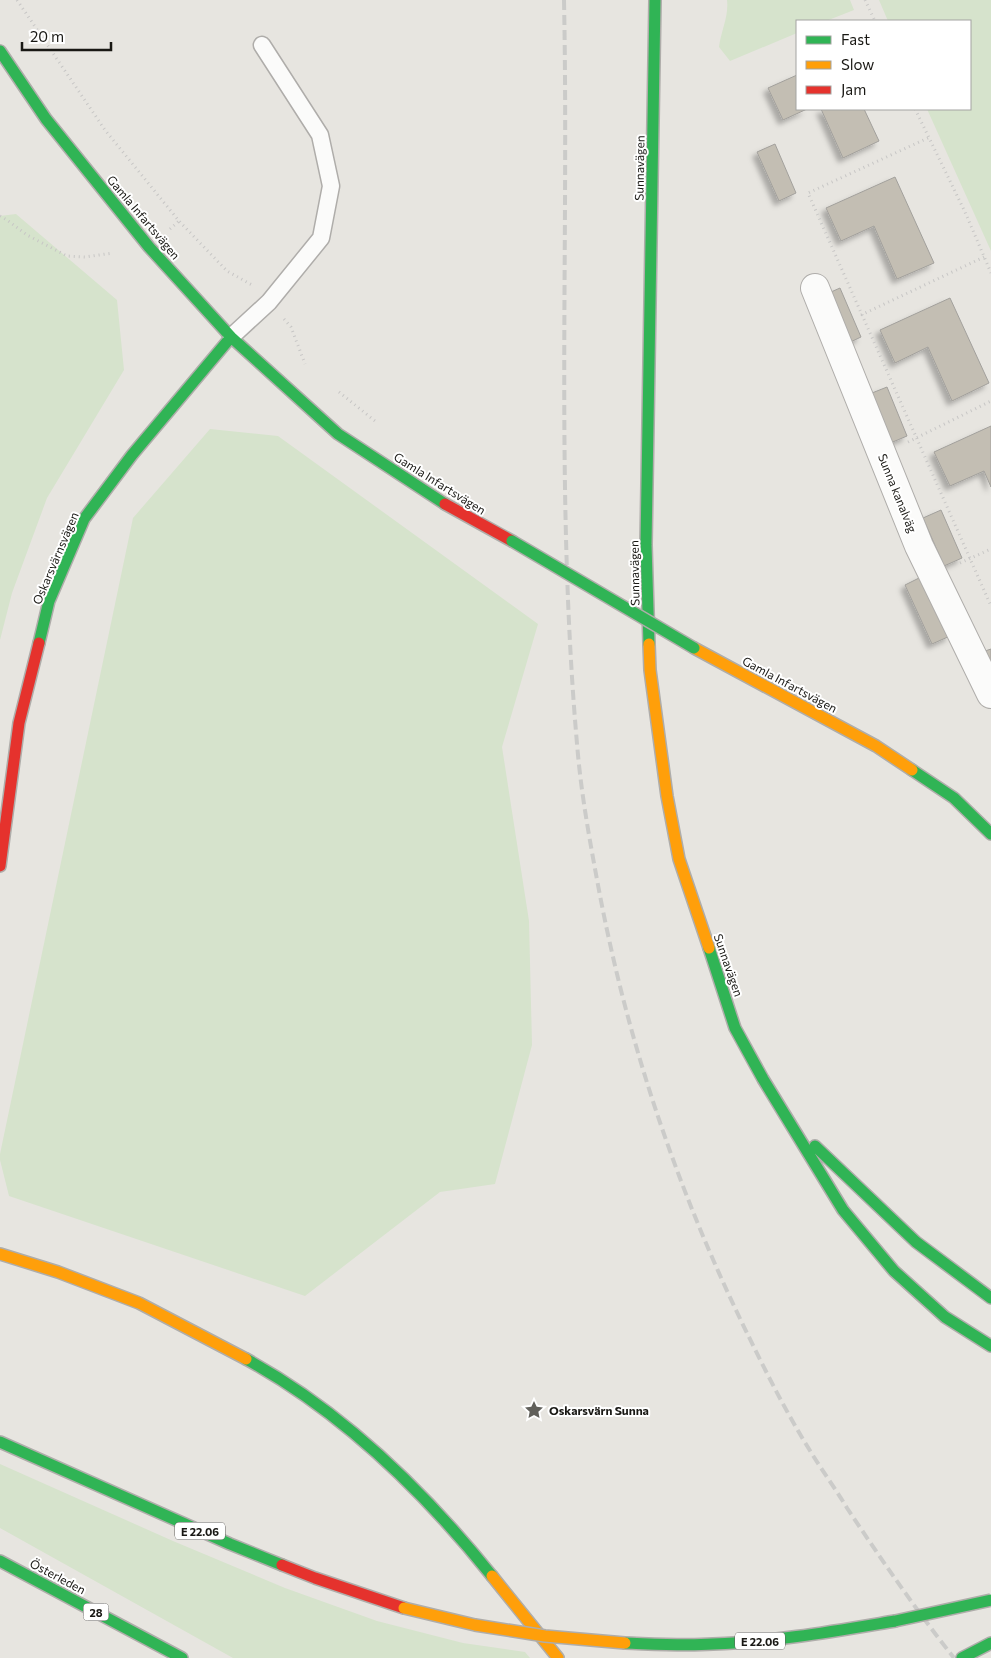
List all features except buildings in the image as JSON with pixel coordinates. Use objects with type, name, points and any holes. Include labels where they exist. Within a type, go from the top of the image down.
[{"type":"main road","name":"Sunnavägen","points":[[655,0],[646,545],[650,670],[667,796],[679,859],[736,1028],[763,1079],[843,1210],[894,1272],[945,1317],[991,1346]]},
{"type":"main road","name":"Gamla Infartsvägen","points":[[0,51],[46,119],[149,247],[231,337],[338,434],[456,512],[512,541],[694,648],[876,746],[954,798],[991,834]]},
{"type":"main road","name":"Oskarsvärnsvägen","points":[[0,866],[19,723],[49,601],[84,519],[132,455],[231,337]]},
{"type":"main road","name":"Sunnavägen","points":[[789,1121],[916,1242],[991,1298]]},
{"type":"main road","points":[[0,1254],[58,1272],[139,1304],[189,1328],[253,1363],[315,1402],[369,1445],[428,1502],[483,1565],[558,1658]]},
{"type":"main road","points":[[945,1317],[981,1353]]},
{"type":"main road","name":"E 22.06","points":[[0,1442],[230,1544],[315,1578],[404,1608],[475,1625],[528,1633],[625,1643],[686,1645],[744,1642],[812,1635],[963,1608],[991,1600]]},
{"type":"main road","name":"Österleden","points":[[5,1563],[182,1658]]},
{"type":"main road","points":[[962,1658],[991,1643]]},
{"type":"street","name":"Sunna kanalväg","points":[[815,288],[919,546],[991,694]]},
{"type":"lane","points":[[231,337],[269,302],[321,238],[332,186],[320,135],[262,45]]},
{"type":"path","points":[[865,0],[874,20]]},
{"type":"path","points":[[915,110],[965,212],[991,273]]},
{"type":"path","points":[[928,138],[808,193],[991,606]]},
{"type":"path","points":[[0,216],[27,235],[67,256],[113,253]]},
{"type":"path","points":[[861,315],[984,257]]},
{"type":"path","points":[[882,452],[917,438],[991,402]]},
{"type":"path","points":[[933,574],[991,549]]},
{"type":"green space","points":[[727,0],[850,0],[854,10],[829,20],[796,20],[796,33],[730,61],[719,47]]},
{"type":"green space","points":[[879,0],[991,0],[991,251],[927,110],[971,110],[971,20],[888,20]]},
{"type":"green space","points":[[16,214],[117,300],[124,370],[47,498],[12,593],[0,640],[0,216]]},
{"type":"green space","points":[[210,429],[278,436],[538,624],[502,747],[529,921],[532,1045],[495,1184],[440,1192],[305,1296],[9,1196],[0,1160],[133,518]]},
{"type":"green space","points":[[0,1464],[173,1541],[285,1588],[377,1621],[463,1643],[525,1652],[530,1658],[233,1658],[0,1528]]},
{"type":"railway","points":[[564,0],[564,378],[567,566],[571,661],[582,787],[592,853],[610,943],[639,1058],[657,1114],[698,1225],[747,1333],[784,1406],[847,1508],[954,1658]]},
{"type":"traffic: fast","points":[[649,644],[646,545],[655,0]]},
{"type":"traffic: fast","points":[[0,51],[46,119],[149,247],[231,337],[338,434],[445,504]]},
{"type":"traffic: fast","points":[[39,643],[49,601],[84,519],[132,455],[231,337]]},
{"type":"traffic: fast","points":[[512,541],[694,648]]},
{"type":"traffic: fast","points":[[912,770],[954,798],[991,834]]},
{"type":"traffic: fast","points":[[709,948],[735,1028],[763,1079],[843,1210],[894,1271],[945,1317],[991,1346]]},
{"type":"traffic: fast","points":[[815,1146],[916,1242],[991,1298]]},
{"type":"traffic: fast","points":[[246,1359],[316,1403],[379,1455],[438,1513],[492,1576]]},
{"type":"traffic: fast","points":[[0,1442],[230,1544],[282,1565]]},
{"type":"traffic: fast","points":[[0,1561],[182,1658]]},
{"type":"traffic: fast","points":[[895,1621],[991,1600]]},
{"type":"traffic: fast","points":[[625,1643],[669,1645],[736,1643],[895,1621]]},
{"type":"traffic: fast","points":[[962,1658],[991,1643]]},
{"type":"traffic: slow","points":[[649,644],[650,670],[667,796],[679,859],[709,948]]},
{"type":"traffic: slow","points":[[694,648],[876,746],[912,770]]},
{"type":"traffic: slow","points":[[0,1254],[58,1272],[139,1303],[246,1359]]},
{"type":"traffic: slow","points":[[492,1576],[558,1658]]},
{"type":"traffic: slow","points":[[404,1608],[475,1625],[545,1636],[625,1643]]},
{"type":"traffic: jam","points":[[445,504],[512,541]]},
{"type":"traffic: jam","points":[[0,866],[19,723],[39,643]]},
{"type":"traffic: jam","points":[[282,1565],[404,1608]]},
{"type":"place","name":"Oskarsvärn Sunna","points":[[534,1410]]}]
